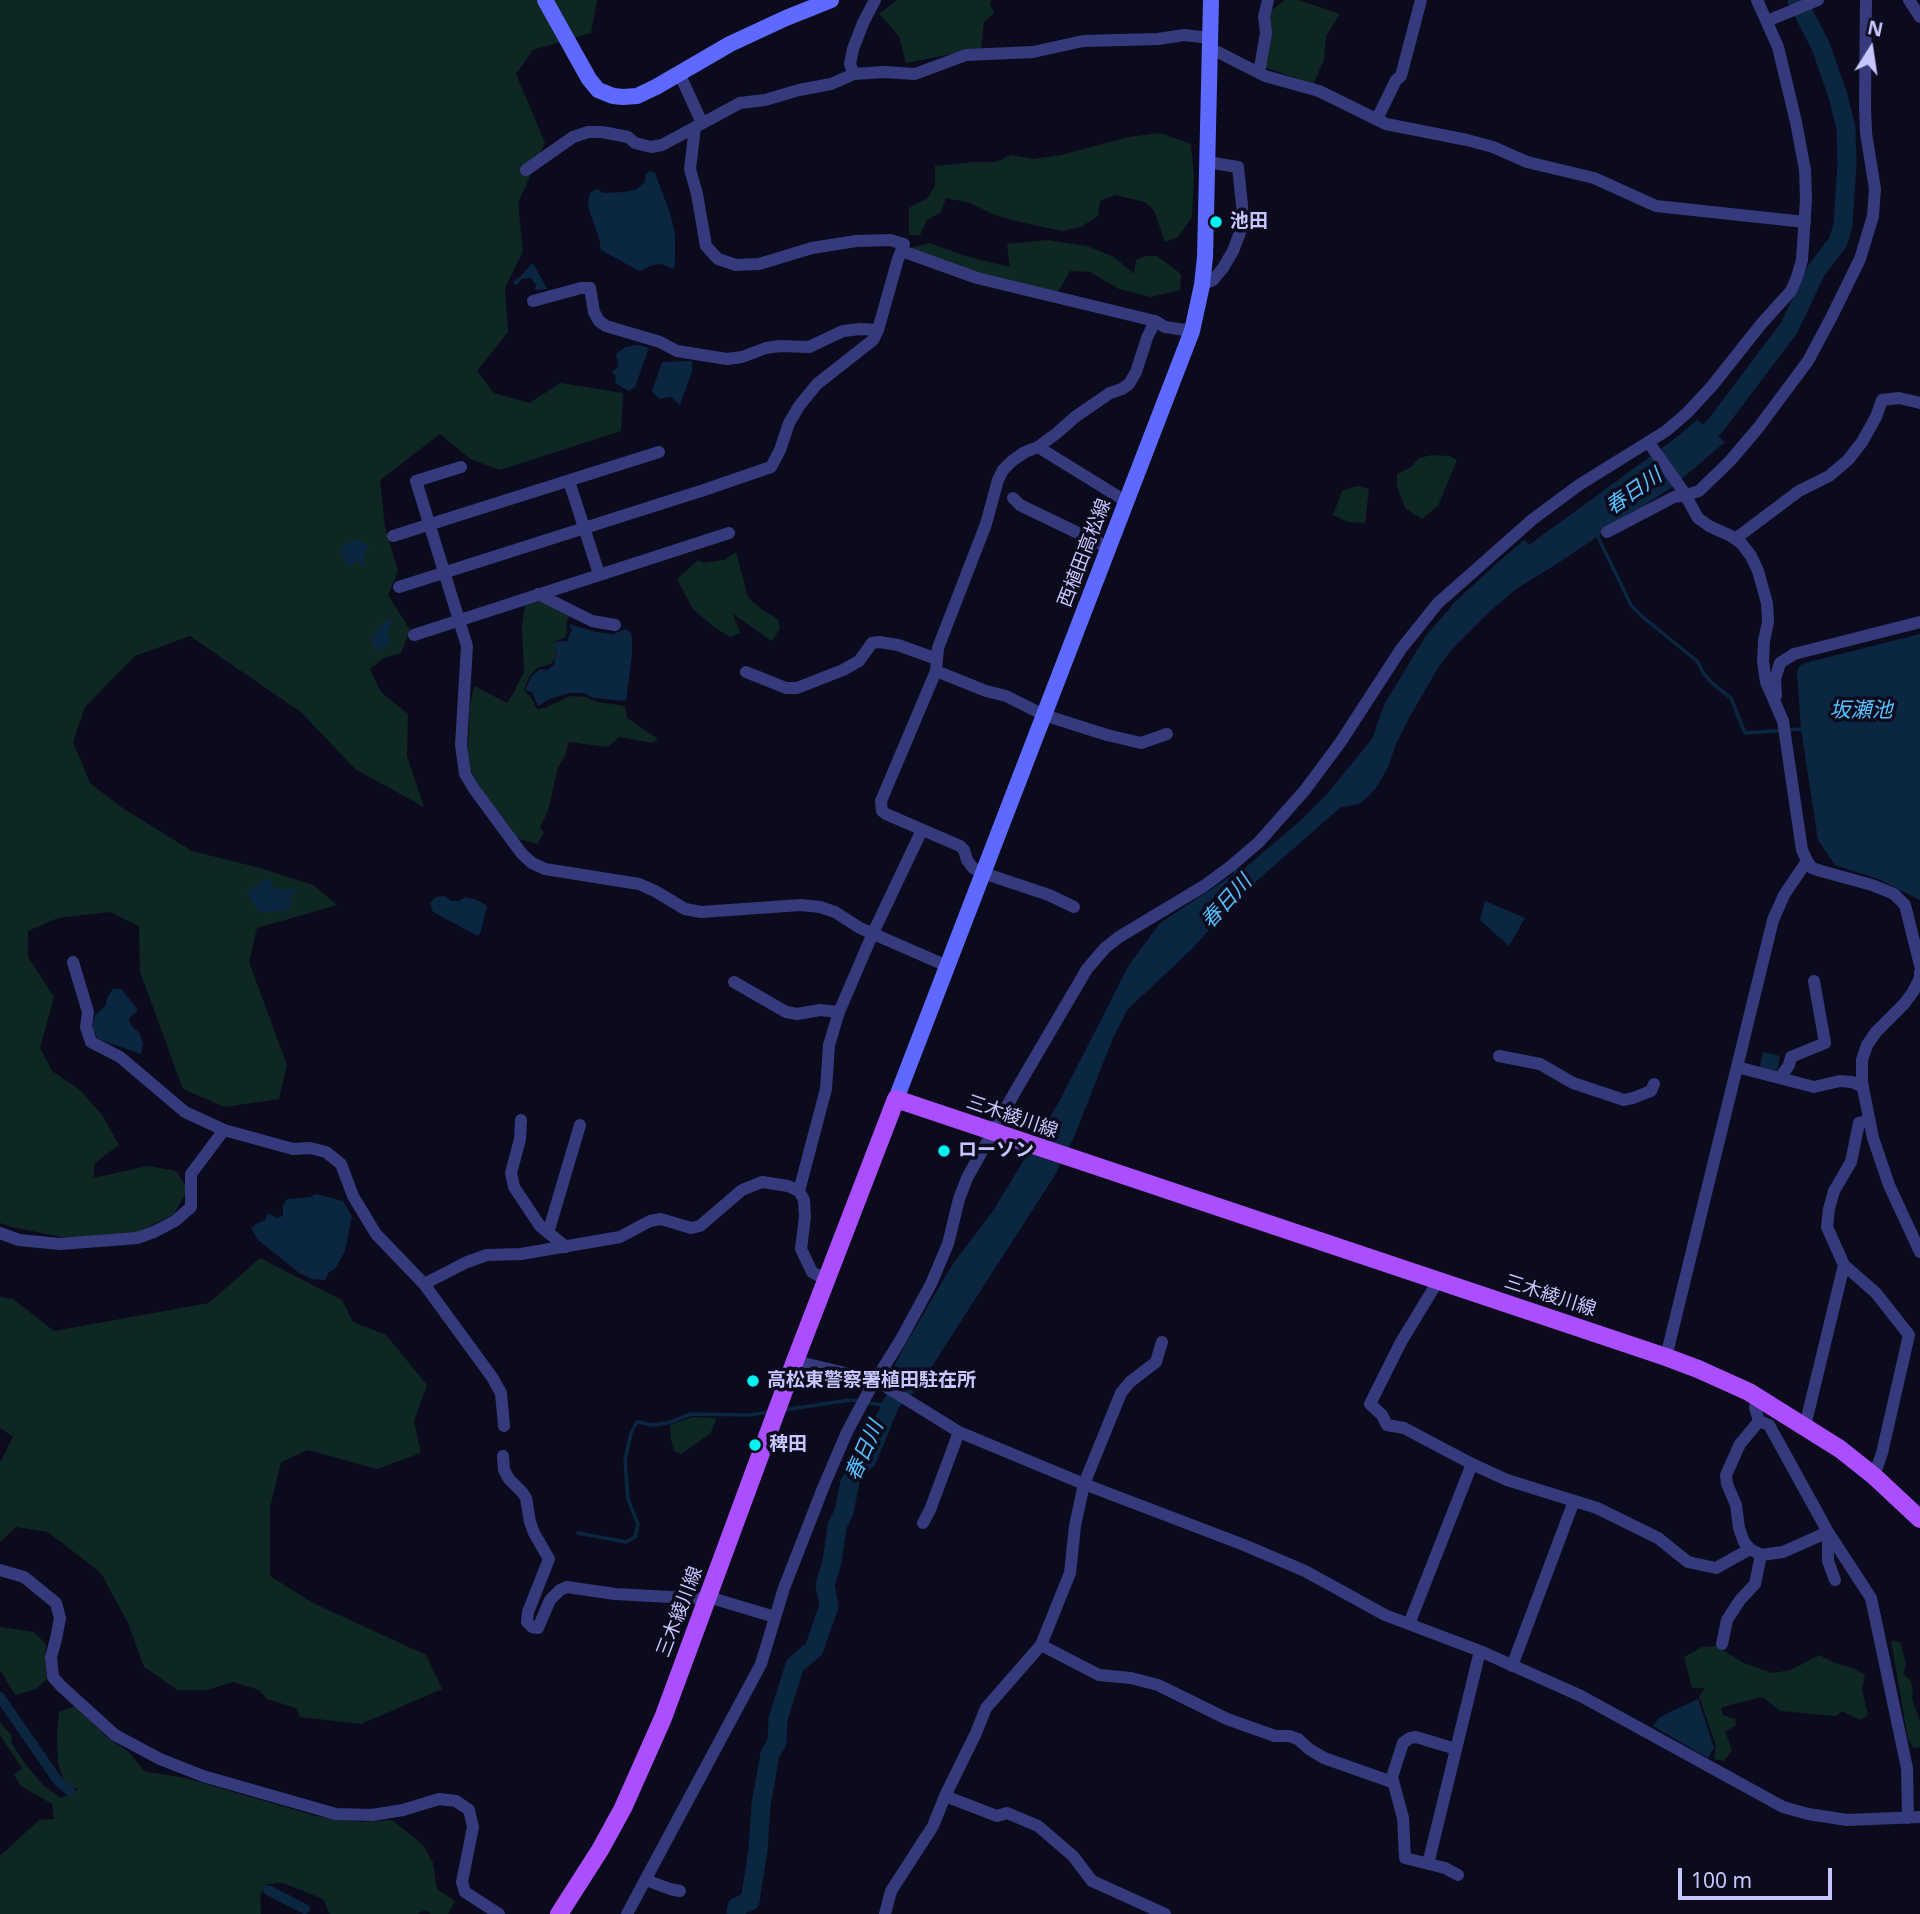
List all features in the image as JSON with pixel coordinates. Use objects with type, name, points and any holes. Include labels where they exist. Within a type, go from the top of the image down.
[{"type":"main road","points":[[545,0],[589,79],[598,90],[612,96],[638,96],[730,44],[831,0]]},
{"type":"main road","name":"西植田高松線","points":[[895,1099],[1192,331],[1205,257],[1211,0]]},
{"type":"main road","name":"三木綾川線","points":[[559,1914],[623,1808],[663,1718],[895,1099],[1698,1369],[1758,1398],[1840,1449],[1920,1519]]},
{"type":"street","points":[[854,74],[850,64],[853,49],[875,0]]},
{"type":"street","points":[[1259,73],[1268,0]]},
{"type":"street","points":[[1377,119],[1401,75],[1421,0]]},
{"type":"street","points":[[627,1914],[761,1664],[798,1549],[823,1488],[847,1432],[932,1284],[948,1244],[967,1178],[1087,969],[1105,948],[1119,937],[1204,886],[1259,842],[1306,790],[1401,649],[1438,603],[1541,513],[1579,485],[1650,444],[1677,422],[1699,401],[1791,291],[1802,260],[1805,170],[1778,47],[1757,0]]},
{"type":"street","points":[[1767,21],[1818,0]]},
{"type":"street","points":[[1909,0],[1920,17]]},
{"type":"street","points":[[1607,532],[1674,497],[1699,491],[1730,461],[1808,361],[1860,259],[1873,216],[1875,189],[1866,133],[1867,1]]},
{"type":"street","points":[[526,170],[573,136],[602,132],[628,137],[635,143],[651,147],[662,145],[740,103],[765,100],[831,84],[854,74],[915,74],[965,55],[1033,52],[1083,41],[1158,39],[1184,35],[1210,43],[1259,73],[1320,91],[1386,124],[1493,147],[1527,162],[1594,178],[1656,206],[1805,222]]},
{"type":"street","points":[[399,587],[771,467],[799,406],[817,384],[873,340],[904,244],[890,240],[867,241],[812,248],[759,264],[736,265],[718,259],[706,246],[690,169],[699,125],[679,73]]},
{"type":"street","points":[[1202,285],[1213,280],[1233,251],[1243,215],[1238,167],[1207,162]]},
{"type":"street","points":[[902,251],[977,278],[1155,321],[1165,327],[1192,331]]},
{"type":"street","points":[[533,301],[590,288],[594,312],[606,326],[660,342],[677,351],[727,359],[742,357],[766,348],[809,347],[843,331],[878,330]]},
{"type":"street","points":[[1074,907],[1048,895],[983,873],[967,860],[960,846],[886,814],[882,811],[881,801],[936,665],[938,648],[986,524],[1003,470],[1024,452],[1038,447],[1058,433],[1074,417],[1129,384],[1155,321]]},
{"type":"street","points":[[1735,539],[1800,491],[1829,476],[1847,460],[1861,442],[1882,400],[1899,398],[1920,403]]},
{"type":"street","points":[[1650,444],[1685,493],[1698,518],[1735,539],[1751,556],[1758,571],[1767,603],[1768,622],[1763,662],[1766,682],[1784,726],[1802,850],[1807,861],[1821,871],[1895,894],[1905,905],[1920,965]]},
{"type":"street","points":[[1038,447],[1127,502]]},
{"type":"street","points":[[393,536],[659,452]]},
{"type":"street","points":[[461,467],[416,481],[467,646],[461,745],[465,774],[522,854],[545,869],[639,884],[685,909],[701,912],[802,905],[820,907],[835,912],[860,928],[947,965]]},
{"type":"street","points":[[569,481],[599,575]]},
{"type":"street","points":[[1013,498],[1020,505],[1109,548]]},
{"type":"street","points":[[414,635],[729,533]]},
{"type":"street","points":[[538,594],[592,621],[615,625]]},
{"type":"street","points":[[1776,703],[1775,679],[1780,663],[1794,654],[1920,622]]},
{"type":"street","points":[[746,672],[786,688],[797,688],[843,670],[859,661],[872,643],[879,642],[898,645],[986,691],[1006,696],[1044,715],[1141,743],[1167,734]]},
{"type":"street","points":[[799,1191],[826,1089],[829,1045],[839,1012],[922,830]]},
{"type":"street","points":[[1666,1357],[1773,920],[1784,895],[1807,861]]},
{"type":"street","points":[[73,962],[88,1012],[86,1027],[91,1042],[120,1058],[186,1112],[224,1130],[293,1149],[310,1148],[326,1152],[341,1164],[353,1196],[376,1234],[424,1284],[492,1377],[501,1393],[504,1426]]},
{"type":"street","points":[[1920,972],[1913,992],[1876,1032],[1867,1045],[1863,1060],[1863,1087],[1873,1138],[1889,1185],[1920,1252]]},
{"type":"street","points":[[1780,1078],[1791,1057],[1825,1043],[1814,981]]},
{"type":"street","points":[[734,982],[786,1012],[839,1012]]},
{"type":"street","points":[[1499,1056],[1540,1064],[1573,1083],[1624,1100],[1651,1091],[1654,1084]]},
{"type":"street","points":[[1737,1067],[1814,1087],[1840,1081],[1863,1087]]},
{"type":"street","points":[[521,1120],[520,1139],[511,1173],[514,1188],[540,1226],[566,1247]]},
{"type":"street","points":[[1870,1121],[1859,1123],[1850,1162],[1834,1191],[1827,1227],[1844,1265],[1876,1293],[1909,1335],[1882,1453],[1874,1476]]},
{"type":"street","points":[[548,1233],[580,1125]]},
{"type":"street","points":[[0,1233],[19,1240],[60,1244],[137,1238],[154,1232],[191,1207],[191,1174],[224,1130]]},
{"type":"street","points":[[424,1284],[487,1255],[521,1254],[620,1237],[650,1221],[661,1219],[691,1228],[700,1226],[742,1190],[762,1182],[788,1186],[799,1191],[804,1200],[805,1217],[801,1249],[812,1272],[826,1280]]},
{"type":"street","points":[[1805,1426],[1844,1265]]},
{"type":"street","points":[[1438,1281],[1401,1342],[1370,1404],[1387,1425],[1404,1428],[1507,1480],[1597,1508],[1658,1538],[1688,1562],[1716,1567],[1755,1552],[1783,1552],[1828,1532]]},
{"type":"street","points":[[885,1914],[891,1891],[933,1826],[986,1708],[1041,1645],[1070,1573],[1075,1526],[1084,1484],[1121,1393],[1130,1382],[1156,1362],[1162,1342]]},
{"type":"street","points":[[795,1361],[877,1381],[959,1432],[1084,1484],[1244,1545],[1305,1572],[1385,1615],[1480,1651],[1581,1696],[1783,1807],[1847,1820],[1914,1817],[1907,1768],[1871,1598],[1828,1532],[1769,1425],[1759,1421]]},
{"type":"street","points":[[1758,1398],[1755,1408],[1759,1421]]},
{"type":"street","points":[[1722,1644],[1727,1620],[1755,1584],[1755,1552],[1744,1542],[1726,1475],[1740,1444],[1759,1421]]},
{"type":"street","points":[[923,1523],[959,1432]]},
{"type":"street","points":[[503,1457],[504,1471],[526,1498],[530,1522],[549,1559],[528,1612],[527,1622],[532,1627],[538,1628],[550,1600],[567,1587],[615,1594],[708,1598],[775,1617]]},
{"type":"street","points":[[1409,1624],[1472,1464]]},
{"type":"street","points":[[1512,1665],[1574,1501]]},
{"type":"street","points":[[1828,1532],[1829,1561],[1835,1580]]},
{"type":"street","points":[[0,1570],[24,1577],[56,1603],[60,1618],[51,1657],[53,1677],[115,1735],[160,1759],[203,1776],[336,1814],[372,1815],[403,1810],[439,1799],[456,1801],[469,1810],[473,1827],[462,1882],[465,1892],[499,1914]]},
{"type":"street","points":[[1041,1645],[1099,1675],[1130,1678],[1157,1685],[1227,1719],[1275,1735],[1298,1739],[1324,1758],[1392,1782]]},
{"type":"street","points":[[1428,1864],[1480,1651]]},
{"type":"street","points":[[1456,1749],[1416,1737],[1409,1738],[1403,1743],[1392,1782],[1403,1818],[1405,1858],[1445,1868],[1458,1875]]},
{"type":"street","points":[[945,1796],[997,1816],[1007,1813],[1038,1826],[1073,1856],[1092,1881],[1165,1914]]},
{"type":"street","points":[[646,1880],[680,1891]]},
{"type":"green space","points":[[0,0],[597,0],[591,33],[533,50],[516,74],[545,143],[518,203],[523,251],[505,288],[508,332],[477,371],[494,393],[530,403],[560,383],[623,393],[621,431],[500,470],[470,459],[440,434],[380,480],[385,527],[398,571],[388,595],[410,630],[401,653],[384,658],[370,669],[381,692],[408,714],[407,756],[424,807],[355,769],[302,713],[190,636],[135,656],[85,707],[73,742],[90,783],[121,807],[192,851],[313,885],[337,905],[257,928],[249,962],[287,1065],[279,1099],[225,1107],[183,1089],[140,972],[139,926],[110,912],[58,918],[28,931],[28,957],[54,997],[40,1048],[52,1071],[80,1090],[102,1115],[119,1145],[95,1163],[93,1178],[148,1166],[176,1171],[188,1189],[174,1214],[134,1234],[77,1240],[0,1223]]},
{"type":"green space","points":[[897,0],[991,0],[994,13],[984,22],[981,50],[906,63],[899,36],[879,14]]},
{"type":"green space","points":[[1285,0],[1298,0],[1340,14],[1326,36],[1324,60],[1313,84],[1264,67],[1269,12]]},
{"type":"green space","points":[[1160,133],[1191,144],[1194,176],[1192,217],[1178,237],[1165,242],[1154,210],[1145,202],[1115,195],[1100,201],[1098,216],[1081,227],[1062,231],[995,215],[970,203],[946,198],[941,212],[927,220],[920,235],[909,235],[909,208],[928,198],[935,185],[935,166],[996,162],[1011,155],[1033,159],[1061,155],[1129,137]]},
{"type":"green space","points":[[1047,240],[1087,246],[1114,257],[1134,274],[1136,260],[1145,256],[1157,256],[1181,274],[1180,290],[1151,297],[1119,289],[1090,272],[1070,271],[1058,292],[988,276],[910,248],[930,243],[965,256],[1010,267],[1007,244]]},
{"type":"green space","points":[[1432,455],[1449,456],[1457,460],[1438,506],[1422,519],[1405,508],[1397,486],[1397,474],[1411,467],[1419,458]]},
{"type":"green space","points":[[1357,486],[1369,489],[1365,523],[1348,522],[1333,515],[1342,491]]},
{"type":"green space","points":[[736,552],[748,597],[778,619],[780,628],[772,641],[733,614],[740,633],[730,637],[714,627],[693,609],[677,579],[698,560],[703,563],[724,560]]},
{"type":"green space","points":[[541,601],[570,615],[566,623],[567,633],[564,638],[554,642],[556,656],[551,664],[537,668],[530,675],[524,690],[537,709],[570,696],[625,706],[627,718],[658,739],[653,743],[619,737],[608,747],[569,742],[558,767],[548,811],[540,827],[544,833],[537,844],[516,838],[480,788],[467,763],[470,705],[474,686],[507,703],[524,672],[522,625],[525,605]]},
{"type":"green space","points":[[260,1258],[342,1300],[353,1322],[386,1335],[427,1385],[414,1421],[421,1453],[377,1469],[308,1450],[281,1462],[270,1508],[270,1576],[313,1603],[426,1655],[442,1689],[361,1724],[300,1717],[296,1708],[267,1699],[259,1690],[233,1682],[207,1690],[178,1690],[144,1667],[128,1623],[101,1573],[48,1532],[16,1527],[0,1542],[0,1463],[13,1437],[0,1428],[0,1297],[13,1299],[54,1331],[209,1303]]},
{"type":"green space","points":[[692,1417],[717,1418],[710,1434],[681,1454],[674,1451],[670,1425]]},
{"type":"green space","points":[[0,1627],[34,1632],[46,1644],[47,1679],[36,1689],[15,1695],[0,1670]]},
{"type":"green space","points":[[1891,1641],[1900,1642],[1906,1664],[1903,1674],[1910,1680],[1913,1688],[1912,1699],[1920,1721],[1920,1747],[1914,1748],[1908,1739]]},
{"type":"green space","points":[[1716,1646],[1744,1663],[1772,1673],[1791,1670],[1819,1655],[1852,1668],[1865,1675],[1862,1690],[1868,1715],[1861,1720],[1842,1711],[1836,1716],[1780,1711],[1763,1697],[1733,1704],[1721,1708],[1723,1715],[1735,1719],[1736,1726],[1725,1731],[1732,1750],[1724,1761],[1714,1759],[1716,1746],[1699,1696],[1705,1688],[1692,1688],[1684,1657],[1702,1647]]},
{"type":"green space","points":[[75,1706],[107,1737],[129,1752],[144,1771],[185,1778],[316,1816],[360,1822],[392,1820],[423,1845],[433,1863],[437,1889],[455,1901],[448,1914],[431,1914],[425,1910],[418,1914],[330,1914],[323,1899],[283,1883],[267,1884],[260,1895],[261,1914],[0,1914],[0,1856],[39,1820],[54,1819],[52,1804],[21,1786],[14,1775],[22,1768],[0,1735],[0,1722],[11,1735],[12,1744],[27,1766],[43,1785],[61,1798],[78,1790],[64,1781],[58,1763],[57,1735],[59,1712]]},
{"type":"water","points":[[650,171],[655,173],[670,213],[675,234],[674,269],[662,264],[639,271],[601,250],[590,213],[590,193],[597,189],[603,193],[637,189],[645,182],[646,174]]},
{"type":"water","points":[[531,264],[547,289],[535,290],[536,285],[531,278],[521,279],[517,285],[514,284]]},
{"type":"water","points":[[638,345],[649,348],[635,387],[629,391],[615,383],[616,376],[612,372],[617,368],[616,354],[625,347]]},
{"type":"water","points":[[692,361],[692,371],[680,405],[671,397],[659,399],[652,391],[662,362]]},
{"type":"water","points":[[1697,420],[1725,442],[1672,487],[1516,589],[1488,613],[1452,649],[1438,668],[1409,718],[1388,767],[1369,796],[1359,804],[1341,807],[1236,899],[1193,948],[1128,1009],[1055,1175],[916,1391],[899,1407],[875,1465],[858,1481],[849,1503],[842,1511],[855,1448],[874,1420],[887,1393],[888,1377],[952,1265],[993,1211],[1059,1102],[1129,965],[1160,923],[1234,874],[1233,871],[1241,866],[1244,869],[1327,794],[1372,739],[1384,705],[1425,637],[1455,602],[1524,540],[1529,545]]},
{"type":"water","points":[[358,539],[363,544],[368,544],[369,548],[363,558],[366,566],[355,562],[350,567],[338,553],[342,551],[345,543]]},
{"type":"water","points":[[391,619],[393,622],[388,628],[388,635],[391,642],[380,651],[376,650],[370,639],[376,628]]},
{"type":"water","points":[[569,624],[596,632],[613,634],[625,629],[630,632],[632,655],[626,701],[570,693],[549,699],[538,706],[532,692],[525,690],[532,676],[540,669],[547,670],[554,665],[554,643],[567,642],[572,631]]},
{"type":"water","name":"坂瀬池","points":[[1920,634],[1920,900],[1878,879],[1835,865],[1818,840],[1801,729],[1797,672],[1799,666],[1805,663]]},
{"type":"water","points":[[272,878],[272,889],[282,888],[287,892],[293,887],[296,891],[289,899],[291,909],[263,913],[258,911],[247,892],[263,880]]},
{"type":"water","points":[[445,896],[451,901],[459,901],[465,897],[475,899],[487,906],[478,936],[433,912],[430,903],[436,897]]},
{"type":"water","points":[[1485,901],[1525,918],[1509,946],[1480,920]]},
{"type":"water","points":[[113,989],[121,989],[138,1010],[129,1018],[131,1025],[140,1034],[143,1044],[141,1054],[98,1039],[92,1028],[95,1016],[106,1005]]},
{"type":"water","points":[[1763,1052],[1780,1056],[1777,1071],[1760,1067]]},
{"type":"water","points":[[316,1194],[343,1201],[352,1216],[345,1251],[325,1280],[312,1279],[298,1272],[258,1240],[251,1228],[265,1220],[268,1213],[277,1218],[283,1216],[283,1206],[287,1199]]},
{"type":"water","points":[[1698,1699],[1714,1748],[1708,1758],[1653,1726],[1660,1717]]},
{"type":"waterway","name":"春日川","points":[[1693,448],[1715,426],[1789,328],[1816,271],[1838,242],[1843,225],[1847,164],[1846,128],[1821,47],[1797,0]]},
{"type":"waterway","points":[[1597,535],[1631,605],[1697,661],[1713,684],[1731,698],[1745,733],[1801,729]]},
{"type":"waterway","points":[[784,1410],[849,1400],[859,1401]]},
{"type":"waterway","points":[[867,1403],[884,1405]]},
{"type":"waterway","points":[[578,1533],[626,1542],[635,1537],[638,1524],[628,1499],[625,1460],[631,1433],[637,1422],[653,1425],[668,1423],[691,1414],[748,1415],[770,1412]]},
{"type":"waterway","name":"春日川","points":[[736,1914],[737,1907],[750,1901],[758,1850],[761,1805],[770,1754],[777,1742],[778,1719],[795,1665],[814,1649],[829,1606],[825,1585],[832,1562],[837,1526],[844,1512],[850,1482]]},
{"type":"waterway","points":[[0,1697],[58,1781],[70,1791]]},
{"type":"waterway","points":[[268,1890],[305,1909]]},
{"type":"place","name":"池田","points":[[1216,222]]},
{"type":"place","name":"ローソン","points":[[944,1151]]},
{"type":"place","name":"高松東警察署植田駐在所","points":[[753,1381]]},
{"type":"place","name":"稗田","points":[[755,1445]]}]
